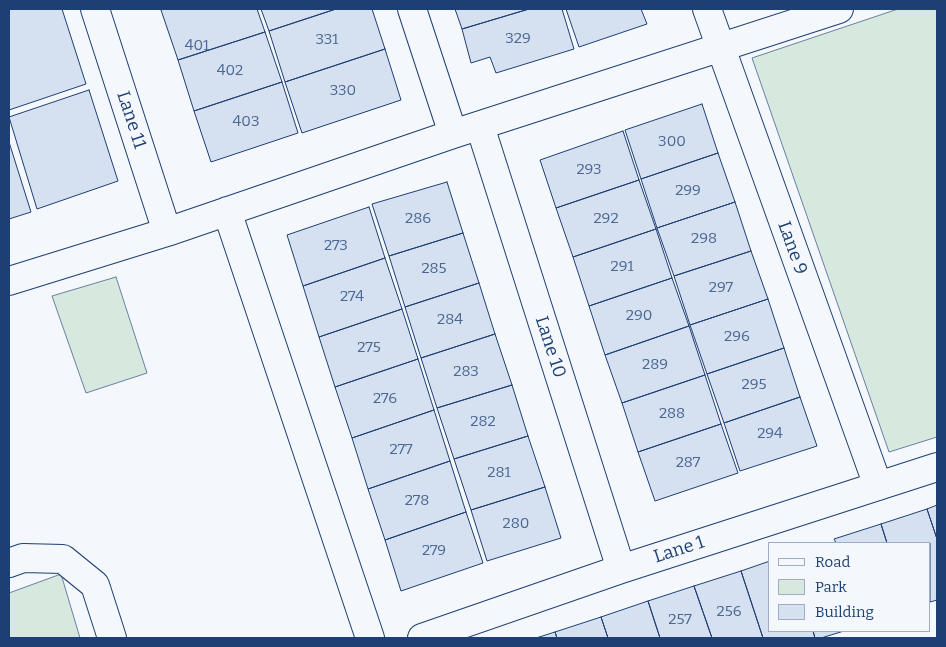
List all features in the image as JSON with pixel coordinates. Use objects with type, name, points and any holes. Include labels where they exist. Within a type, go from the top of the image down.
[{"type":"street","name":"Lane 11","points":[[95,9],[167,232]]},
{"type":"street","points":[[412,9],[453,134]]},
{"type":"street","name":"Lane 9","points":[[707,9],[878,486]]},
{"type":"street","points":[[9,281],[167,232],[453,134],[839,9]]},
{"type":"street","name":"Lane 10","points":[[480,126],[621,569]]},
{"type":"street","points":[[227,211],[370,638]]},
{"type":"street","name":"Lane 1","points":[[422,638],[621,569],[937,467]]},
{"type":"street","points":[[9,563],[23,558],[63,559],[96,585],[112,638]]},
{"type":"green space","points":[[898,9],[937,9],[937,437],[889,452],[752,58]]},
{"type":"green space","points":[[116,277],[147,373],[86,393],[52,296]]},
{"type":"green space","points":[[61,574],[80,638],[9,638],[9,593]]},
{"type":"building","points":[[9,9],[62,9],[86,84],[9,110]]},
{"type":"building","points":[[257,9],[265,32],[178,60],[161,10]]},
{"type":"building","points":[[261,9],[336,9],[269,31]]},
{"type":"building","points":[[336,9],[372,9],[385,49],[285,82],[269,31]]},
{"type":"building","points":[[455,9],[529,9],[462,29]]},
{"type":"building","points":[[529,9],[562,9],[574,49],[496,73],[490,57],[471,63],[462,29]]},
{"type":"building","points":[[566,9],[641,9],[647,24],[579,47]]},
{"type":"building","points":[[265,32],[282,82],[194,111],[178,60]]},
{"type":"building","points":[[385,49],[401,100],[302,133],[285,82]]},
{"type":"building","points":[[282,82],[298,133],[211,162],[194,111]]},
{"type":"building","points":[[89,90],[118,181],[37,209],[9,117]]},
{"type":"building","points":[[702,104],[718,153],[641,179],[625,130]]},
{"type":"building","points":[[623,131],[639,180],[556,208],[540,160]]},
{"type":"building","points":[[9,142],[31,212],[9,219]]},
{"type":"building","points":[[718,153],[735,202],[657,228],[641,179]]},
{"type":"building","points":[[639,180],[656,229],[573,257],[556,208]]},
{"type":"building","points":[[447,182],[463,233],[389,256],[372,204]]},
{"type":"building","points":[[735,202],[751,251],[674,276],[657,228]]},
{"type":"building","points":[[369,207],[385,258],[303,286],[287,235]]},
{"type":"building","points":[[656,229],[672,278],[589,306],[573,257]]},
{"type":"building","points":[[463,233],[479,283],[405,307],[389,256]]},
{"type":"building","points":[[751,251],[768,299],[690,325],[674,276]]},
{"type":"building","points":[[385,258],[402,309],[319,337],[303,286]]},
{"type":"building","points":[[672,278],[689,326],[605,355],[589,306]]},
{"type":"building","points":[[479,283],[495,334],[421,358],[405,307]]},
{"type":"building","points":[[768,299],[784,348],[707,374],[690,325]]},
{"type":"building","points":[[402,309],[418,359],[335,387],[319,337]]},
{"type":"building","points":[[689,326],[705,375],[622,403],[605,355]]},
{"type":"building","points":[[495,334],[512,385],[437,408],[421,358]]},
{"type":"building","points":[[784,348],[800,397],[724,423],[707,374]]},
{"type":"building","points":[[418,359],[434,410],[352,438],[335,387]]},
{"type":"building","points":[[705,375],[721,424],[638,452],[622,403]]},
{"type":"building","points":[[512,385],[528,436],[454,459],[437,408]]},
{"type":"building","points":[[800,397],[817,446],[740,471],[724,423]]},
{"type":"building","points":[[434,410],[450,461],[368,489],[352,438]]},
{"type":"building","points":[[721,424],[738,473],[655,501],[638,452]]},
{"type":"building","points":[[528,436],[545,487],[471,510],[454,459]]},
{"type":"building","points":[[450,461],[466,512],[385,540],[368,489]]},
{"type":"building","points":[[545,487],[561,538],[487,561],[471,510]]},
{"type":"building","points":[[937,505],[937,539],[927,509]]},
{"type":"building","points":[[927,509],[937,539],[937,600],[931,602],[931,542],[887,542],[881,524]]},
{"type":"building","points":[[466,512],[483,563],[401,591],[385,540]]},
{"type":"building","points":[[881,524],[887,542],[836,542],[834,539]]},
{"type":"building","points":[[768,562],[768,632],[813,632],[815,638],[763,638],[741,571]]},
{"type":"building","points":[[741,571],[763,638],[712,638],[694,586]]},
{"type":"building","points":[[694,586],[712,638],[660,638],[648,601]]},
{"type":"building","points":[[648,601],[660,638],[608,638],[601,617]]},
{"type":"building","points":[[601,617],[608,638],[557,638],[555,632]]},
{"type":"building","points":[[555,632],[557,638],[536,638]]},
{"type":"building","points":[[813,632],[841,632],[821,638],[815,638]]}]
